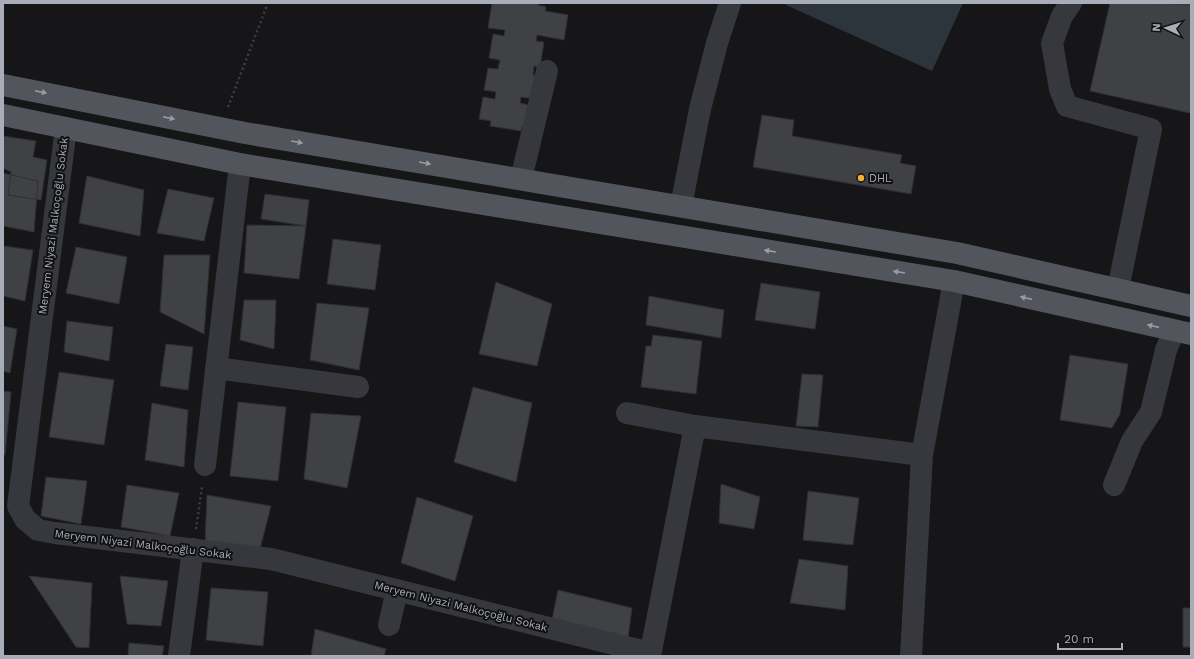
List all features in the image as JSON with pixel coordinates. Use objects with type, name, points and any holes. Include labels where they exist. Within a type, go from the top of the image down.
[{"type":"main road","points":[[3,85],[220,128],[957,253],[1191,306]]},
{"type":"main road","points":[[3,116],[240,164],[954,281],[1187,334]]},
{"type":"street","points":[[681,206],[700,109],[717,43],[730,3]]},
{"type":"street","points":[[1070,3],[1062,16],[1052,43],[1060,89],[1067,106],[1151,129],[1118,289]]},
{"type":"street","points":[[521,179],[547,71]]},
{"type":"street","name":"Meryem Niyazi Malkoçoğlu Sokak","points":[[66,128],[18,506],[25,519],[38,530],[55,533],[271,559],[650,654]]},
{"type":"street","points":[[205,465],[240,164]]},
{"type":"street","points":[[911,656],[922,455],[954,281]]},
{"type":"street","points":[[1114,485],[1132,441],[1151,412],[1166,350],[1187,334]]},
{"type":"street","points":[[216,368],[358,387]]},
{"type":"street","points":[[627,413],[695,426],[922,455]]},
{"type":"street","points":[[650,654],[695,426]]},
{"type":"street","points":[[179,656],[193,550]]},
{"type":"street","points":[[390,625],[397,590]]},
{"type":"path","points":[[220,128],[266,8],[266,3]]},
{"type":"path","points":[[193,550],[205,465]]},
{"type":"shaded area","points":[[787,3],[963,3],[932,71],[786,5]]},
{"type":"building","points":[[492,3],[539,3],[538,5],[546,7],[545,11],[568,15],[564,40],[537,35],[536,41],[544,42],[540,67],[534,66],[533,75],[538,76],[535,99],[521,97],[520,103],[534,106],[530,127],[522,126],[521,131],[490,126],[491,121],[479,119],[483,97],[495,99],[496,92],[484,90],[488,68],[498,69],[500,60],[489,58],[493,34],[504,36],[505,30],[488,28]]},
{"type":"building","points":[[1110,3],[1191,4],[1190,113],[1090,91]]},
{"type":"building","points":[[762,115],[794,120],[792,136],[902,155],[900,163],[916,166],[911,194],[753,167]]},
{"type":"building","points":[[3,136],[36,141],[33,157],[47,160],[41,200],[8,195],[11,172],[3,168]]},
{"type":"building","points":[[3,173],[38,181],[34,232],[3,226]]},
{"type":"building","points":[[87,176],[144,190],[140,236],[79,223]]},
{"type":"building","points":[[168,189],[214,198],[204,241],[157,233]]},
{"type":"building","points":[[265,194],[309,200],[306,226],[261,219]]},
{"type":"building","points":[[247,225],[306,226],[299,279],[244,273]]},
{"type":"building","points":[[333,239],[381,245],[375,290],[327,284]]},
{"type":"building","points":[[3,246],[33,250],[25,301],[3,296]]},
{"type":"building","points":[[76,247],[127,257],[119,304],[66,293]]},
{"type":"building","points":[[164,255],[210,255],[204,334],[160,312]]},
{"type":"building","points":[[496,282],[552,304],[537,366],[479,354]]},
{"type":"building","points":[[761,283],[820,292],[815,329],[755,320]]},
{"type":"building","points":[[649,296],[724,310],[721,338],[646,325]]},
{"type":"building","points":[[244,300],[276,300],[274,349],[240,340]]},
{"type":"building","points":[[317,303],[369,308],[359,370],[310,360]]},
{"type":"building","points":[[67,321],[113,327],[109,361],[64,352]]},
{"type":"building","points":[[3,326],[17,329],[10,373],[3,371]]},
{"type":"building","points":[[653,335],[702,341],[696,394],[641,387],[646,346],[651,346]]},
{"type":"building","points":[[166,344],[193,347],[188,390],[160,386]]},
{"type":"building","points":[[1070,355],[1128,364],[1120,414],[1112,428],[1060,420]]},
{"type":"building","points":[[59,372],[114,380],[104,445],[49,437]]},
{"type":"building","points":[[802,374],[823,375],[818,427],[796,426]]},
{"type":"building","points":[[473,387],[532,403],[516,482],[454,462]]},
{"type":"building","points":[[3,391],[11,392],[5,455],[3,455]]},
{"type":"building","points":[[238,402],[286,407],[278,481],[230,476]]},
{"type":"building","points":[[152,403],[188,410],[184,467],[145,460]]},
{"type":"building","points":[[311,413],[361,416],[347,488],[304,479]]},
{"type":"building","points":[[46,477],[87,481],[81,524],[41,516]]},
{"type":"building","points":[[721,484],[760,497],[754,529],[719,523]]},
{"type":"building","points":[[127,485],[179,493],[170,536],[121,527]]},
{"type":"building","points":[[808,491],[859,498],[853,545],[803,540]]},
{"type":"building","points":[[207,495],[271,506],[259,553],[205,544]]},
{"type":"building","points":[[417,497],[473,516],[455,581],[401,563]]},
{"type":"building","points":[[799,559],[848,566],[845,610],[790,603]]},
{"type":"building","points":[[29,576],[92,583],[89,648],[76,647]]},
{"type":"building","points":[[120,576],[168,581],[161,626],[127,624]]},
{"type":"building","points":[[211,588],[268,592],[263,646],[206,640]]},
{"type":"building","points":[[558,590],[632,608],[628,638],[552,620]]},
{"type":"building","points":[[1183,608],[1191,608],[1191,647],[1183,647]]},
{"type":"building","points":[[315,629],[386,649],[384,656],[311,656]]},
{"type":"building","points":[[129,643],[164,646],[162,656],[128,656]]},
{"type":"place","name":"DHL","points":[[861,178]]}]
